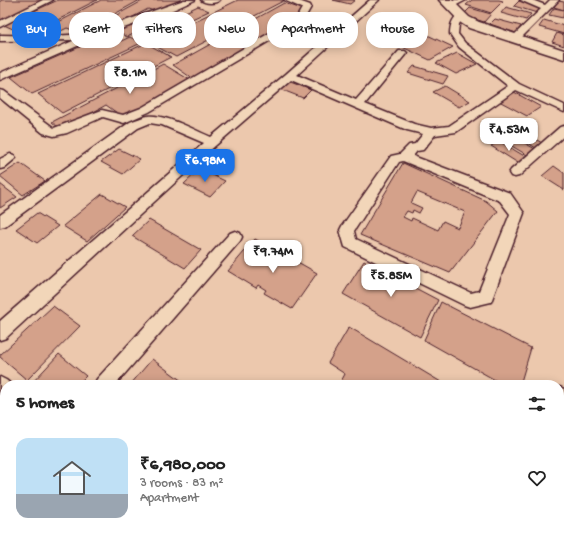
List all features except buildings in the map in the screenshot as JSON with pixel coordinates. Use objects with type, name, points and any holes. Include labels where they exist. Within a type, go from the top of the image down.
[{"type":"street","points":[[0,24],[48,0]]},
{"type":"street","points":[[124,25],[191,0]]},
{"type":"street","points":[[205,0],[216,0]]},
{"type":"street","points":[[0,93],[47,130],[54,132],[63,130],[102,113],[124,119],[145,110],[300,19],[307,7],[288,0]]},
{"type":"street","points":[[0,332],[212,142],[290,76],[375,0]]},
{"type":"street","points":[[524,0],[547,8]]},
{"type":"street","points":[[515,39],[555,0]]},
{"type":"street","points":[[452,2],[461,16],[474,25],[564,55]]},
{"type":"street","points":[[461,16],[455,24],[454,34],[462,45],[515,86],[564,109]]},
{"type":"street","points":[[0,38],[69,39]]},
{"type":"street","points":[[0,77],[69,47]]},
{"type":"street","points":[[358,105],[402,53]]},
{"type":"street","points":[[290,76],[358,105],[411,126],[431,132],[452,129],[515,86]]},
{"type":"street","points":[[0,222],[134,125],[149,119],[165,122],[212,142]]},
{"type":"street","points":[[515,173],[564,130]]},
{"type":"street","points":[[410,159],[505,197],[517,213],[485,297],[470,300],[350,244],[347,230],[395,159],[410,159],[422,153],[419,147],[431,132]]},
{"type":"street","points":[[107,380],[235,237]]}]
